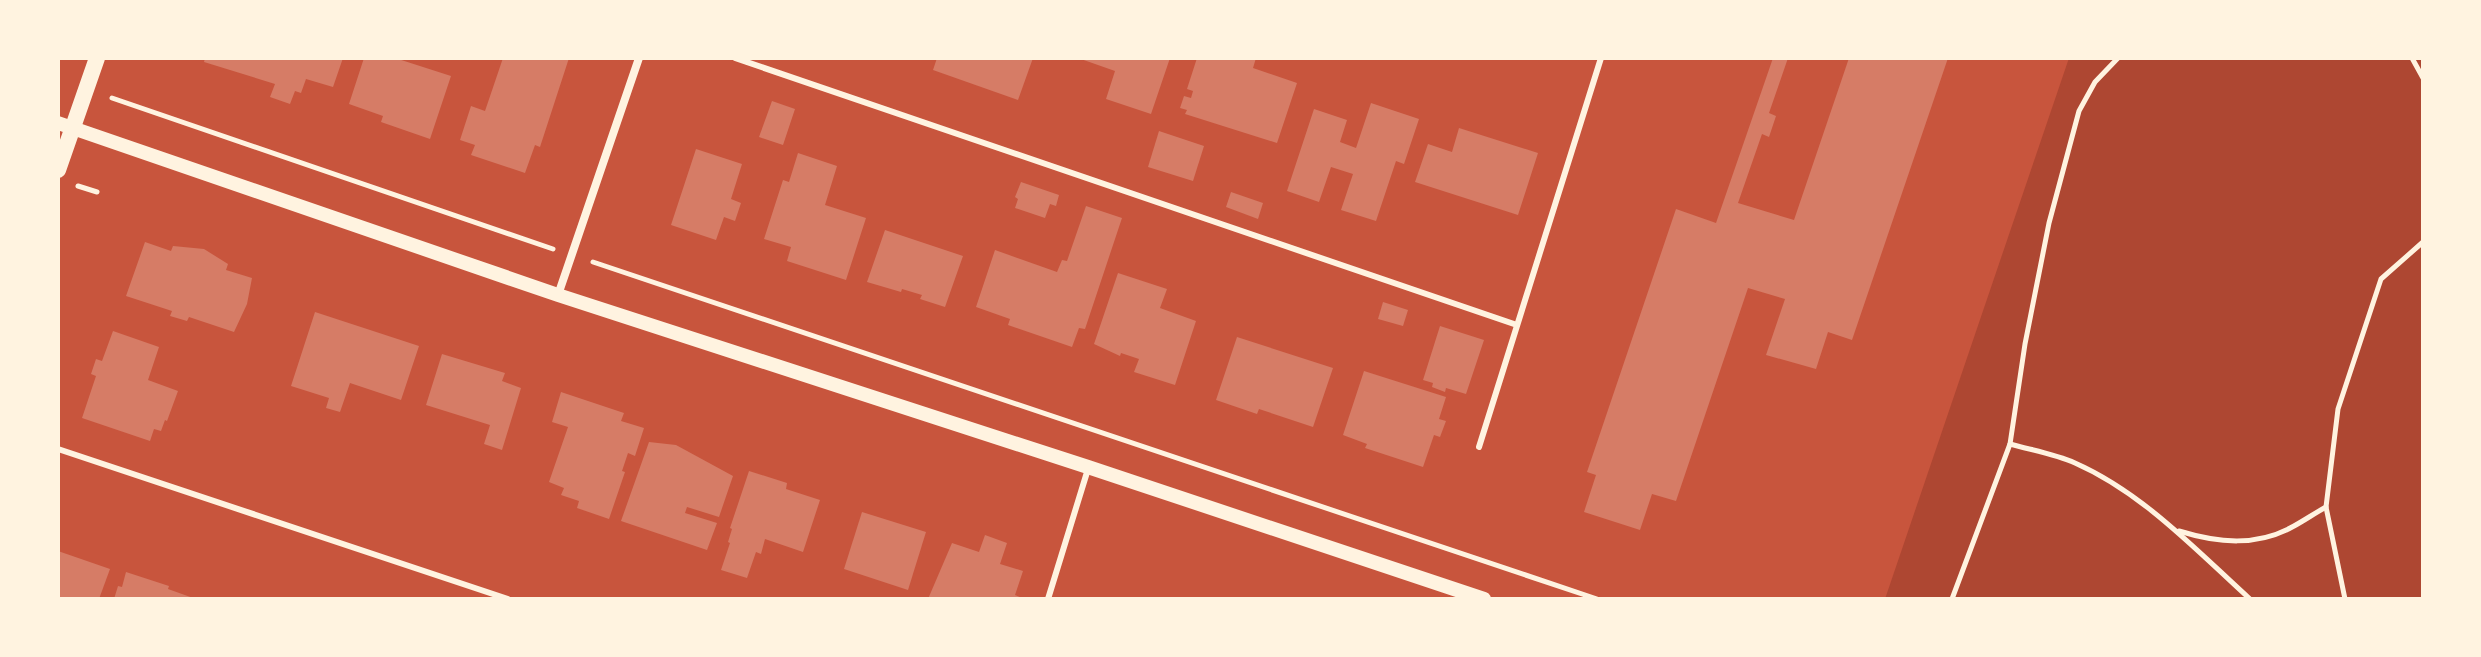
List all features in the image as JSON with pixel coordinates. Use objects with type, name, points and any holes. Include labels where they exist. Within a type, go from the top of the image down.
[{"type":"main road","points":[[58,170],[66,126],[97,58]]},
{"type":"street","points":[[558,295],[639,58]]},
{"type":"street","points":[[66,126],[558,295],[1484,599]]},
{"type":"lane","points":[[735,58],[1517,325]]},
{"type":"lane","points":[[1479,447],[1601,58]]},
{"type":"lane","points":[[58,449],[508,599]]},
{"type":"lane","points":[[1048,599],[1088,467]]},
{"type":"path","points":[[1952,599],[2010,444],[2018,384],[2049,223],[2079,111],[2095,82],[2118,58]]},
{"type":"path","points":[[2412,58],[2423,78]]},
{"type":"path","points":[[135,106],[532,242]]},
{"type":"path","points":[[2345,599],[2326,507],[2338,409],[2381,279],[2423,242]]},
{"type":"path","points":[[603,265],[1597,599]]},
{"type":"path","points":[[2010,444],[2073,462],[2105,478],[2145,505],[2250,599]]},
{"type":"path","points":[[2174,530],[2211,541],[2250,542],[2293,528],[2326,507]]},
{"type":"shaded area","points":[[2069,58],[2423,58],[2423,599],[1885,599]]},
{"type":"building","points":[[205,58],[343,58],[333,87],[306,79],[301,93],[295,91],[290,104],[270,97],[275,84],[204,62]]},
{"type":"building","points":[[364,58],[395,58],[451,76],[430,139],[381,122],[383,116],[349,104]]},
{"type":"building","points":[[503,58],[569,58],[540,147],[535,145],[525,173],[471,155],[475,145],[460,140],[471,106],[485,111]]},
{"type":"building","points":[[937,58],[1033,58],[1018,100],[933,70]]},
{"type":"building","points":[[1078,58],[1170,58],[1151,114],[1106,99],[1115,71]]},
{"type":"building","points":[[1197,58],[1256,58],[1253,68],[1297,83],[1277,143],[1185,114],[1187,110],[1180,108],[1184,96],[1191,98],[1193,91],[1187,89]]},
{"type":"building","points":[[1773,58],[1788,58],[1769,113],[1776,116],[1769,137],[1762,134],[1738,203],[1794,220],[1849,58],[1948,58],[1852,340],[1828,332],[1816,369],[1766,355],[1785,299],[1748,288],[1676,501],[1652,494],[1640,530],[1584,512],[1596,475],[1587,472],[1676,209],[1716,223]]},
{"type":"building","points":[[772,101],[795,109],[783,145],[759,137]]},
{"type":"building","points":[[1371,103],[1419,119],[1404,164],[1396,161],[1376,221],[1341,210],[1353,174],[1331,167],[1319,202],[1287,191],[1314,109],[1347,120],[1340,142],[1356,148]]},
{"type":"building","points":[[1459,128],[1538,153],[1518,215],[1415,182],[1428,144],[1452,152]]},
{"type":"building","points":[[1159,131],[1204,146],[1193,181],[1148,167]]},
{"type":"building","points":[[696,149],[742,164],[731,199],[741,203],[735,221],[724,217],[716,240],[671,225]]},
{"type":"building","points":[[798,153],[837,166],[825,205],[866,218],[846,280],[787,261],[791,247],[764,239],[783,180],[789,182]]},
{"type":"building","points":[[1021,182],[1059,195],[1056,206],[1050,204],[1045,218],[1015,208],[1018,199],[1015,197]]},
{"type":"building","points":[[1231,192],[1263,203],[1258,219],[1226,207]]},
{"type":"building","points":[[1086,206],[1122,218],[1085,329],[1079,328],[1072,347],[1008,325],[1010,319],[976,307],[995,250],[1057,272],[1062,260],[1067,261]]},
{"type":"building","points":[[885,230],[963,256],[945,307],[920,299],[922,295],[867,282]]},
{"type":"building","points":[[145,242],[171,251],[173,246],[204,249],[228,264],[226,270],[252,278],[247,304],[234,332],[189,317],[187,321],[170,316],[172,311],[126,296]]},
{"type":"building","points":[[1118,273],[1167,289],[1160,308],[1196,321],[1175,385],[1134,372],[1139,359],[1121,353],[1120,356],[1094,344]]},
{"type":"building","points":[[1383,302],[1408,310],[1403,326],[1378,319]]},
{"type":"building","points":[[315,312],[419,346],[401,400],[350,383],[340,412],[326,408],[329,398],[291,386]]},
{"type":"building","points":[[1440,326],[1484,340],[1466,394],[1446,388],[1445,392],[1423,380]]},
{"type":"building","points":[[113,331],[159,347],[148,380],[178,391],[167,421],[161,431],[154,429],[150,441],[82,418],[96,376],[91,374],[96,359],[102,361]]},
{"type":"building","points":[[1237,337],[1333,368],[1313,427],[1259,409],[1257,414],[1216,400]]},
{"type":"building","points":[[442,354],[505,373],[502,381],[521,388],[502,450],[484,444],[490,425],[426,405]]},
{"type":"building","points":[[1364,371],[1446,397],[1439,419],[1446,421],[1440,437],[1434,435],[1423,467],[1365,448],[1367,444],[1343,435]]},
{"type":"building","points":[[561,392],[624,413],[621,421],[644,428],[635,456],[628,453],[609,519],[577,508],[579,501],[561,495],[564,488],[549,482],[568,427],[552,422]]},
{"type":"building","points":[[649,442],[676,445],[733,476],[719,517],[687,507],[685,513],[717,523],[707,550],[621,521]]},
{"type":"building","points":[[749,471],[787,483],[786,489],[820,500],[803,552],[765,539],[761,554],[756,552],[747,578],[721,570],[730,543],[730,528]]},
{"type":"building","points":[[862,512],[926,532],[908,590],[844,569]]},
{"type":"building","points":[[985,535],[1007,543],[1000,564],[1023,571],[1015,595],[1025,599],[928,599],[952,543],[979,552]]},
{"type":"building","points":[[58,551],[110,569],[99,599],[58,599]]},
{"type":"building","points":[[126,572],[169,586],[168,589],[196,599],[114,599],[118,586],[122,587]]}]
